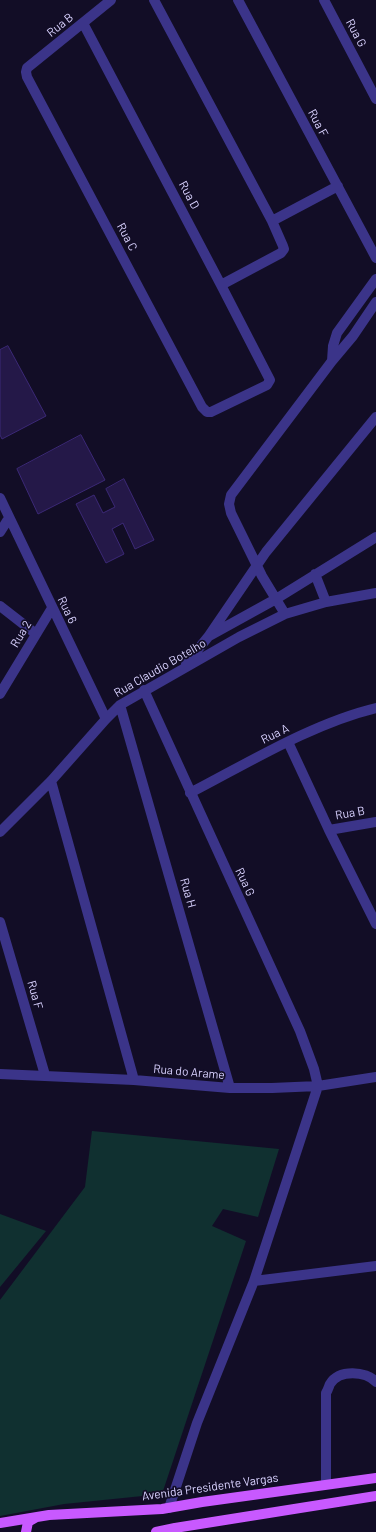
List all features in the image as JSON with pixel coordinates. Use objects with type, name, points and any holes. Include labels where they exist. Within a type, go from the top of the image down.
[{"type":"main road","name":"Avenida Presidente Vargas","points":[[0,1523],[49,1515],[169,1508],[326,1484],[376,1478]]},
{"type":"main road","points":[[156,1532],[376,1496]]},
{"type":"main road","points":[[26,1532],[28,1522],[33,1519],[49,1515]]},
{"type":"street","name":"Rua B","points":[[26,72],[27,68],[111,0]]},
{"type":"street","points":[[154,0],[272,221],[284,250],[221,285]]},
{"type":"street","name":"Rua F","points":[[238,0],[376,258]]},
{"type":"street","name":"Rua G","points":[[324,0],[376,99]]},
{"type":"street","name":"Rua D","points":[[83,23],[270,380]]},
{"type":"street","name":"Rua C","points":[[26,72],[202,407],[207,412],[211,412],[267,385],[270,380]]},
{"type":"street","points":[[272,221],[338,186]]},
{"type":"street","points":[[332,361],[333,346],[337,333],[376,279]]},
{"type":"street","points":[[285,614],[256,565],[230,513],[229,504],[231,496],[332,361],[353,336],[376,302]]},
{"type":"street","points":[[183,668],[208,637],[256,565],[376,417]]},
{"type":"street","points":[[363,434],[376,426]]},
{"type":"street","name":"Rua 6","points":[[0,498],[6,521],[52,608],[106,719]]},
{"type":"street","points":[[0,532],[6,521]]},
{"type":"street","points":[[208,637],[276,599],[376,537]]},
{"type":"street","points":[[315,574],[326,602]]},
{"type":"street","name":"Rua Claudio Botelho","points":[[0,832],[51,781],[120,705],[239,637],[285,614],[326,602],[376,593]]},
{"type":"street","points":[[0,606],[36,634]]},
{"type":"street","name":"Rua 2","points":[[0,694],[52,608]]},
{"type":"street","name":"Rua G","points":[[144,690],[300,1031],[314,1069],[318,1086]]},
{"type":"street","name":"Rua H","points":[[120,705],[230,1088]]},
{"type":"street","name":"Rua A","points":[[190,793],[288,742],[354,714],[376,708]]},
{"type":"street","points":[[288,742],[329,830],[376,924]]},
{"type":"street","points":[[51,781],[134,1080]]},
{"type":"street","name":"Rua B","points":[[329,830],[376,822]]},
{"type":"street","name":"Rua F","points":[[0,922],[45,1075]]},
{"type":"street","name":"Rua do Arame","points":[[0,1074],[134,1080],[230,1088],[318,1086],[376,1077]]},
{"type":"street","points":[[169,1508],[197,1423],[254,1281],[318,1086]]},
{"type":"street","points":[[254,1281],[376,1266]]},
{"type":"street","points":[[326,1484],[326,1393],[331,1382],[341,1375],[355,1372],[371,1377],[376,1382]]},
{"type":"green space","points":[[92,1131],[279,1149],[258,1217],[223,1209],[212,1226],[246,1241],[162,1494],[64,1504],[0,1516],[0,1300],[85,1187]]},
{"type":"green space","points":[[0,1214],[46,1231],[0,1287]]},
{"type":"building","points":[[8,346],[46,416],[2,439],[0,435],[0,350]]},
{"type":"building","points":[[81,435],[105,480],[38,514],[17,469]]},
{"type":"building","points":[[124,479],[154,540],[135,549],[123,523],[112,529],[124,554],[106,563],[76,504],[94,495],[103,513],[115,507],[106,489]]}]
